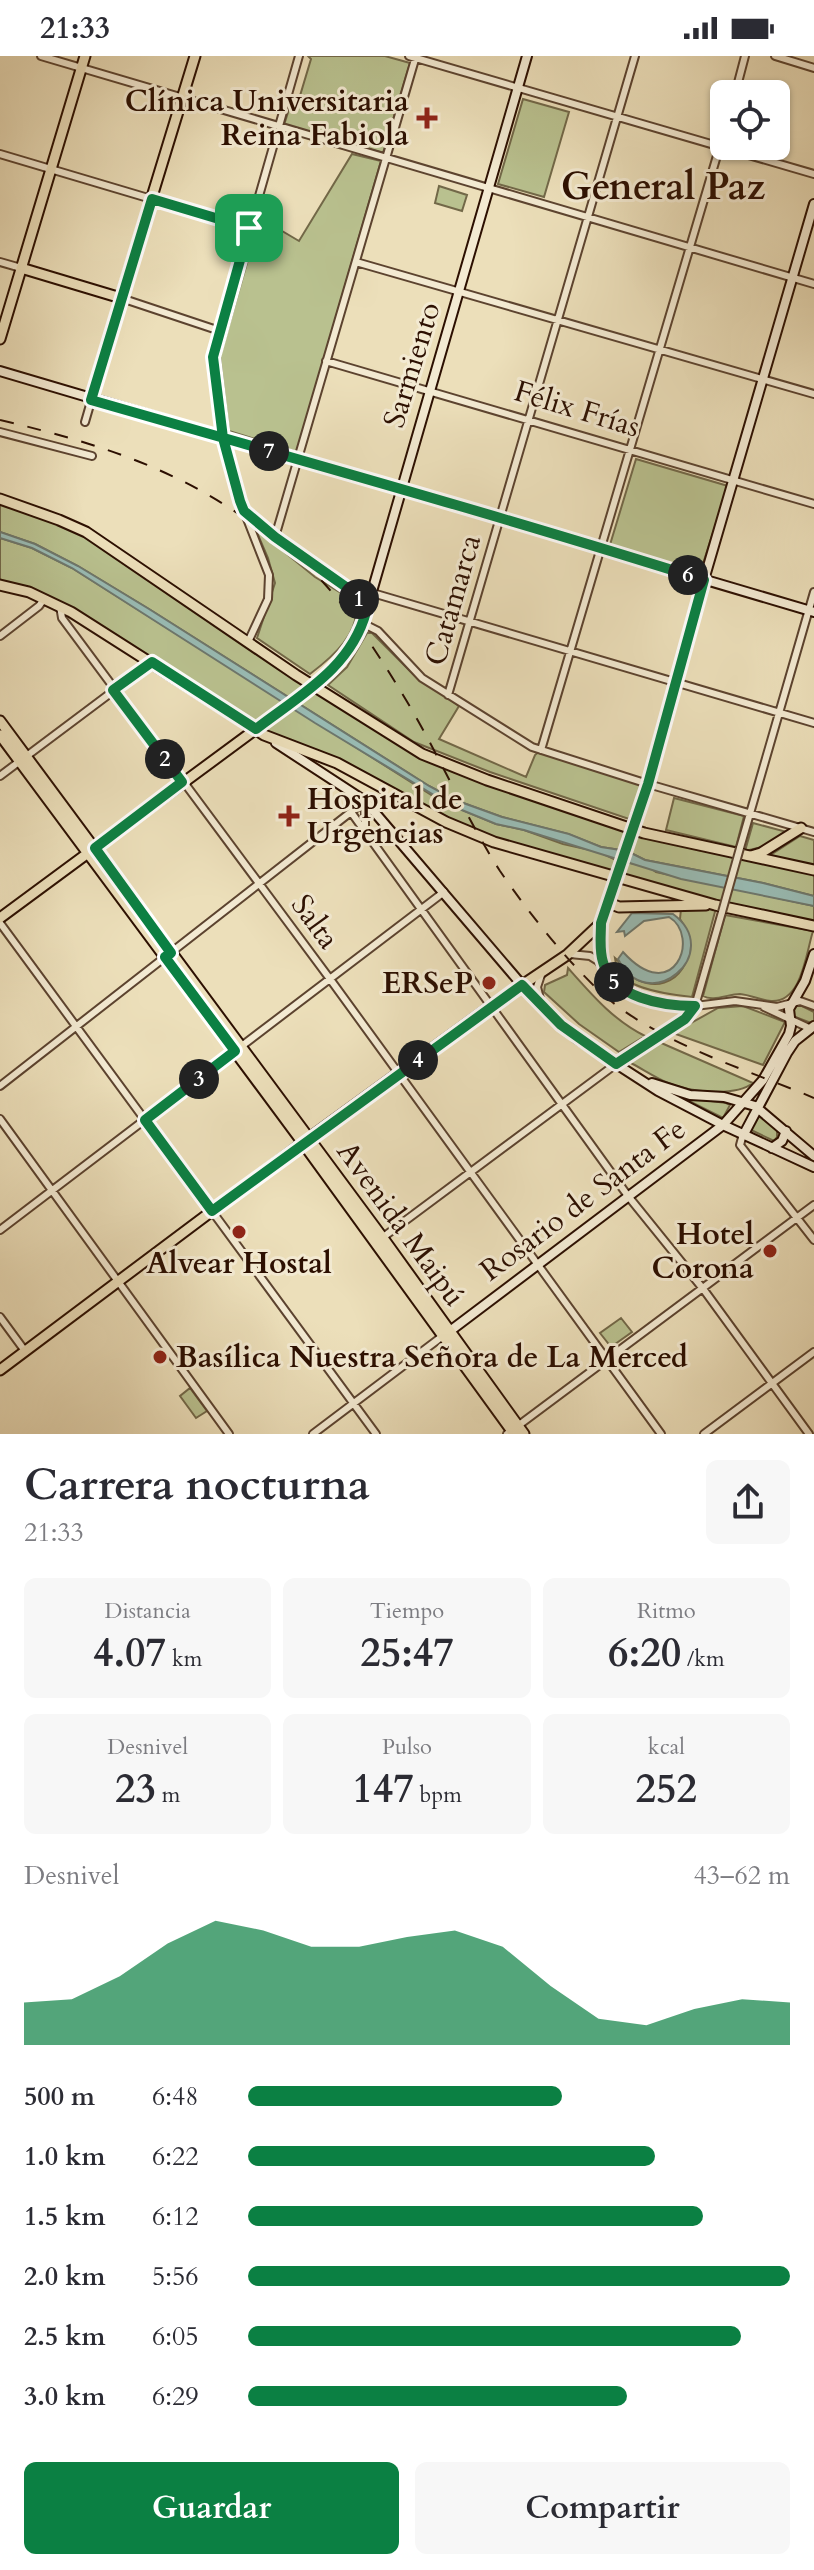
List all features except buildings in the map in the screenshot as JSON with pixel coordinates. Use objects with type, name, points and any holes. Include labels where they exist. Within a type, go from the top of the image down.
[{"type":"main road","points":[[0,339],[85,56]]},
{"type":"main road","points":[[21,268],[121,298],[195,56]]},
{"type":"main road","name":"Sarmiento","points":[[260,732],[266,721],[343,659],[362,626],[527,56]]},
{"type":"main road","points":[[0,1370],[305,1141],[491,1006],[567,955],[601,923],[650,788],[704,580],[814,204]]},
{"type":"main road","points":[[0,371],[811,611]]},
{"type":"main road","points":[[0,499],[86,532],[248,642],[422,754],[487,780],[644,833],[814,870]]},
{"type":"main road","points":[[0,585],[20,589],[60,606],[365,801],[522,985],[576,1038],[637,1077],[723,1125],[814,1167]]},
{"type":"main road","name":"Avenida Maipú","points":[[0,721],[23,759],[379,1240],[515,1432]]},
{"type":"main road","points":[[0,920],[182,782],[260,732]]},
{"type":"main road","points":[[260,732],[326,757],[446,822],[494,842],[718,908],[814,926]]},
{"type":"main road","name":"Avenida Maipú","points":[[0,735],[23,759]]},
{"type":"main road","points":[[748,856],[761,853],[801,828]]},
{"type":"main road","points":[[609,903],[619,907],[718,908]]},
{"type":"main road","name":"Rosario de Santa Fe","points":[[447,1334],[723,1125],[763,1080],[789,1034],[792,1003],[805,981],[814,954]]},
{"type":"main road","points":[[744,1134],[787,1053],[795,1041],[812,1027]]},
{"type":"main road","points":[[637,1077],[682,1093],[744,1102],[759,1108],[814,1156]]},
{"type":"main road","points":[[767,1090],[765,1105],[774,1120]]},
{"type":"main road","points":[[772,1148],[782,1141],[786,1131]]},
{"type":"street","points":[[41,56],[814,284]]},
{"type":"street","points":[[248,642],[268,599],[269,575],[244,511],[223,438],[213,365],[299,56]]},
{"type":"street","name":"Catamarca","points":[[448,695],[635,56]]},
{"type":"street","points":[[739,80],[745,56]]},
{"type":"street","points":[[775,56],[814,68]]},
{"type":"street","points":[[275,537],[414,57],[710,144]]},
{"type":"street","points":[[0,154],[249,228]]},
{"type":"street","points":[[541,750],[716,160]]},
{"type":"street","points":[[765,160],[814,174]]},
{"type":"street","points":[[0,262],[21,268]]},
{"type":"street","points":[[356,262],[814,394]]},
{"type":"street","points":[[85,422],[121,298],[220,331]]},
{"type":"street","name":"Félix Frías","points":[[326,361],[814,504]]},
{"type":"street","points":[[0,432],[92,456]]},
{"type":"street","points":[[244,511],[275,537],[356,594],[366,612]]},
{"type":"street","points":[[342,584],[814,723]]},
{"type":"street","points":[[379,1240],[616,1064],[685,1019],[695,1006],[718,908],[740,848],[814,592]]},
{"type":"street","points":[[0,636],[44,599]]},
{"type":"street","name":"Salta","points":[[60,606],[62,618],[113,690],[330,979],[661,1434]]},
{"type":"street","points":[[362,626],[378,631],[422,678],[541,750],[638,781],[650,788],[814,832]]},
{"type":"street","points":[[0,776],[152,662]]},
{"type":"street","points":[[0,1086],[365,801]]},
{"type":"street","points":[[365,801],[365,831]]},
{"type":"street","points":[[351,812],[628,1196],[703,1289],[809,1434]]},
{"type":"street","points":[[0,1230],[444,892]]},
{"type":"street","points":[[0,920],[376,1434]]},
{"type":"street","points":[[601,923],[601,956],[608,976]]},
{"type":"street","points":[[567,955],[577,953],[590,956],[623,989],[669,1005],[695,1006],[728,1001],[777,1007],[803,1002],[814,1006]]},
{"type":"street","points":[[542,1006],[537,987],[545,970]]},
{"type":"street","points":[[757,1004],[789,1020],[812,1027]]},
{"type":"street","points":[[0,1119],[229,1434]]},
{"type":"street","points":[[744,1134],[740,1145],[814,1240]]},
{"type":"street","points":[[515,1432],[814,1205]]},
{"type":"street","points":[[0,1317],[25,1351]]},
{"type":"street","name":"Rosario de Santa Fe","points":[[313,1434],[447,1334]]},
{"type":"street","points":[[704,1434],[814,1352]]},
{"type":"green space","points":[[308,56],[385,56],[410,63],[383,153],[284,125],[291,103],[299,99],[311,59]]},
{"type":"green space","points":[[523,99],[569,112],[544,197],[498,184]]},
{"type":"green space","points":[[352,154],[381,161],[297,452],[229,431],[220,356],[260,218],[299,241]]},
{"type":"green space","points":[[439,186],[467,195],[462,211],[435,203]]},
{"type":"green space","points":[[636,459],[728,486],[699,576],[609,548]]},
{"type":"green space","points":[[0,499],[59,520],[422,754],[644,833],[814,870],[814,896],[645,860],[627,851],[601,847],[455,800],[78,566],[35,544],[0,532]]},
{"type":"green space","points":[[255,528],[315,577],[354,601],[354,623],[344,643],[310,674],[257,638],[275,583]]},
{"type":"green space","points":[[0,538],[32,548],[72,568],[441,801],[496,824],[649,867],[656,872],[814,906],[814,926],[715,905],[494,842],[337,763],[264,735],[71,612],[0,585]]},
{"type":"green space","points":[[367,633],[372,633],[411,672],[459,706],[439,739],[526,777],[535,755],[541,750],[642,783],[629,819],[490,772],[414,742],[328,685],[347,667]]},
{"type":"green space","points":[[674,798],[744,816],[736,847],[666,830]]},
{"type":"green space","points":[[753,823],[787,832],[762,847],[745,851]]},
{"type":"green space","points":[[800,836],[814,840],[814,865],[769,856]]},
{"type":"green space","points":[[716,908],[692,997],[641,987],[631,983],[618,971],[615,958],[638,980],[652,984],[664,983],[675,977],[688,957],[689,945],[680,919],[681,909]]},
{"type":"green space","points":[[725,915],[813,931],[801,975],[790,994],[771,1001],[740,994],[716,998],[703,996]]},
{"type":"green space","points":[[568,968],[613,1015],[645,1036],[619,1052],[579,1024],[544,992],[545,985],[567,975]]},
{"type":"green space","points":[[800,1005],[814,1012],[814,1022],[793,1016],[794,1007]]},
{"type":"green space","points":[[743,1006],[785,1022],[763,1065],[673,1033],[718,1008]]},
{"type":"green space","points":[[659,1042],[753,1083],[724,1092],[688,1089],[668,1083],[629,1062]]},
{"type":"green space","points":[[681,1097],[726,1103],[730,1105],[723,1118]]},
{"type":"green space","points":[[760,1114],[777,1127],[774,1141],[749,1129]]},
{"type":"green space","points":[[621,1318],[632,1332],[611,1347],[600,1333]]},
{"type":"green space","points":[[190,1388],[207,1411],[196,1418],[180,1396]]},
{"type":"water","points":[[0,532],[35,544],[78,566],[455,800],[502,817],[569,834],[601,847],[627,851],[645,860],[814,896],[814,906],[681,879],[496,824],[452,806],[72,568],[32,548],[0,538]]},
{"type":"water","points":[[632,913],[673,914],[687,930],[691,946],[687,961],[677,974],[663,981],[647,983],[631,976],[618,959],[623,952],[641,967],[656,973],[668,971],[677,963],[682,951],[678,926],[669,917],[644,921],[625,936],[624,931],[617,932]]},
{"type":"railway","points":[[0,420],[113,452],[182,481],[248,520],[301,563],[322,581],[366,636],[416,717],[500,871],[539,924],[585,977],[616,1005],[662,1034],[814,1098]]},
{"type":"place","name":"Clínica Universitaria Reina Fabiola","points":[[427,118]]},
{"type":"place","name":"Hospital de Urgencias","points":[[289,816]]},
{"type":"place","name":"ERSeP","points":[[489,983]]},
{"type":"place","name":"Alvear Hostal","points":[[239,1232]]},
{"type":"place","name":"Hotel Corona","points":[[770,1251]]},
{"type":"place","name":"Basílica Nuestra Señora de La Merced","points":[[160,1357]]},
{"type":"district","name":"General Paz","points":[[663,187]]},
{"type":"route","points":[[249,228],[152,199],[91,400],[223,438],[298,460],[400,489],[704,580],[648,784],[601,923],[601,956],[608,976],[618,985],[660,1003],[695,1006],[685,1019],[616,1064],[576,1038],[522,985],[212,1211],[145,1120],[235,1051],[165,957],[171,953],[95,848],[182,782],[113,690],[152,662],[256,729],[334,669],[353,645],[366,612],[356,594],[275,537],[244,511],[240,501],[223,438],[213,357],[249,228]]}]
